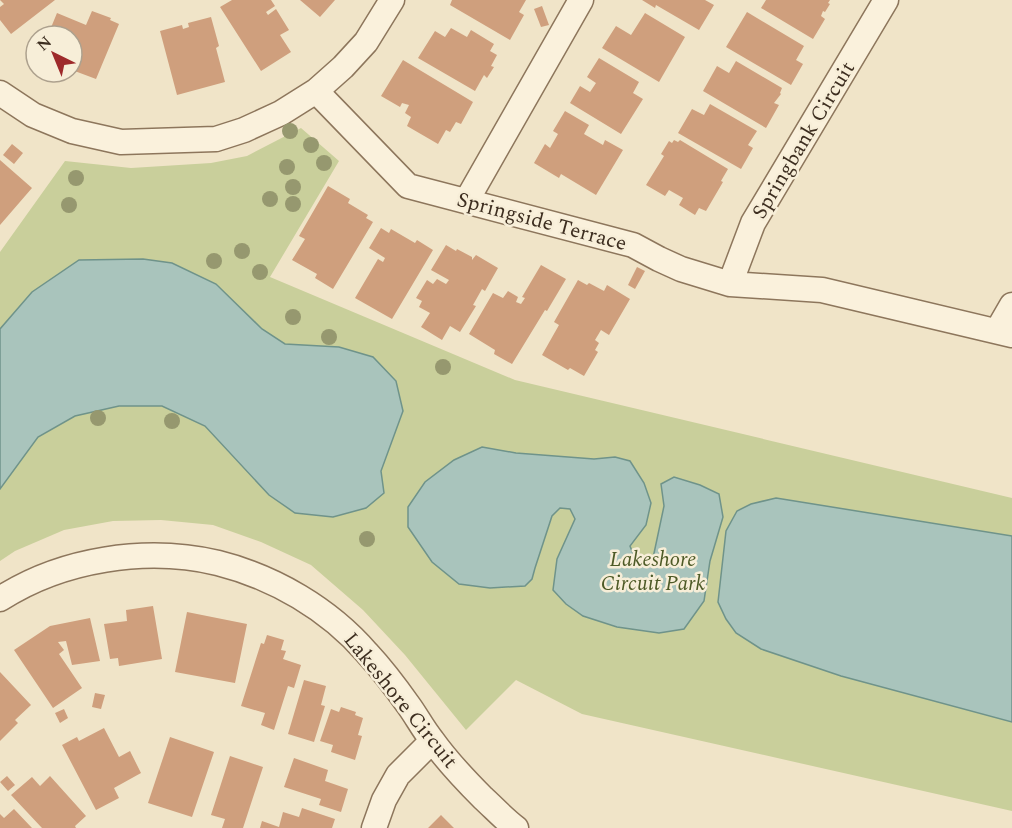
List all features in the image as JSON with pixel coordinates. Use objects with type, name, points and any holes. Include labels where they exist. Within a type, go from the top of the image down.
[{"type":"street","points":[[0,93],[33,115],[72,131],[121,142],[216,139],[244,130],[316,91],[366,42],[392,0]]},
{"type":"street","points":[[467,200],[581,0]]},
{"type":"street","name":"Springbank Circuit","points":[[730,284],[753,223],[886,0]]},
{"type":"street","name":"Springside Terrace","points":[[316,91],[408,186],[633,245],[681,269],[730,284],[822,290],[1004,333]]},
{"type":"street","points":[[1004,333],[1012,305]]},
{"type":"street","name":"Lakeshore Circuit","points":[[0,599],[35,579],[107,559],[143,556],[176,557],[217,563],[253,574],[287,590],[338,623],[368,653],[409,705],[432,741],[467,782],[516,828]]},
{"type":"street","points":[[374,828],[384,800],[398,775],[432,741]]},
{"type":"green space","name":"Lakeshore Circuit Park","points":[[301,128],[339,161],[270,277],[515,380],[1012,498],[1012,811],[582,714],[516,680],[466,730],[405,655],[363,610],[311,565],[261,542],[213,525],[161,520],[113,521],[64,530],[15,551],[0,561],[0,252],[65,161],[131,168],[211,163],[247,156]]},
{"type":"water","points":[[143,259],[172,263],[216,284],[262,329],[285,344],[339,347],[373,357],[396,381],[403,411],[381,471],[384,493],[366,508],[333,517],[295,513],[269,495],[205,426],[162,406],[119,406],[75,416],[38,437],[0,489],[0,329],[32,292],[79,260]]},
{"type":"water","points":[[482,447],[516,453],[594,459],[615,457],[630,461],[644,483],[651,503],[646,525],[630,546],[636,561],[653,558],[664,506],[661,484],[674,477],[719,494],[723,517],[710,561],[704,601],[684,629],[659,633],[617,627],[583,616],[566,604],[553,590],[557,559],[575,519],[570,509],[560,508],[552,516],[532,579],[525,586],[490,588],[459,584],[432,562],[408,527],[408,507],[425,482],[454,460]]},
{"type":"water","points":[[776,498],[1012,536],[1012,722],[841,676],[761,649],[736,633],[718,602],[726,531],[737,511],[751,504]]},
{"type":"building","points":[[0,0],[55,0],[11,34],[0,20],[0,7],[4,4]]},
{"type":"building","points":[[232,0],[271,0],[275,6],[266,12],[268,15],[276,9],[289,30],[280,35],[291,52],[261,71],[220,7]]},
{"type":"building","points":[[300,0],[335,0],[320,17]]},
{"type":"building","points":[[452,0],[526,0],[519,12],[524,15],[510,40],[450,5]]},
{"type":"building","points":[[642,0],[705,0],[714,5],[699,30],[656,5],[655,8]]},
{"type":"building","points":[[766,0],[830,0],[828,3],[830,4],[825,12],[823,11],[821,16],[825,19],[813,39],[761,8]]},
{"type":"building","points":[[542,6],[549,25],[541,27],[534,9]]},
{"type":"building","points":[[92,11],[111,18],[110,20],[119,24],[96,79],[84,74],[84,24],[86,25]]},
{"type":"building","points":[[747,12],[804,46],[796,60],[803,64],[791,85],[726,47]]},
{"type":"building","points":[[57,13],[84,24],[52,24]]},
{"type":"building","points":[[645,13],[685,37],[659,82],[602,48],[616,26],[631,35]]},
{"type":"building","points":[[211,17],[225,82],[177,95],[160,31],[182,25],[183,29],[189,27],[188,23]]},
{"type":"building","points":[[451,28],[467,37],[471,30],[494,44],[490,51],[497,55],[491,66],[494,67],[487,78],[484,75],[475,91],[418,58],[435,31],[445,37]]},
{"type":"building","points":[[599,58],[639,82],[633,93],[643,99],[621,134],[570,103],[580,86],[590,92],[596,83],[587,77]]},
{"type":"building","points":[[403,60],[473,102],[461,124],[456,122],[450,132],[446,130],[438,144],[407,126],[411,117],[405,113],[409,105],[402,103],[400,107],[381,96]]},
{"type":"building","points":[[736,61],[782,88],[781,94],[774,103],[779,105],[766,128],[703,91],[717,66],[729,73]]},
{"type":"building","points":[[710,104],[757,131],[748,145],[753,148],[741,169],[678,133],[692,109],[704,115]]},
{"type":"building","points":[[565,111],[589,125],[584,134],[603,145],[605,140],[623,150],[596,195],[561,174],[559,178],[534,163],[545,144],[550,148],[558,134],[553,131]]},
{"type":"building","points":[[674,140],[678,142],[680,140],[728,169],[706,211],[699,208],[695,215],[679,205],[683,198],[669,190],[665,196],[646,185],[664,156],[661,154],[669,141],[672,143]]},
{"type":"building","points":[[12,144],[23,153],[14,164],[3,155]]},
{"type":"building","points":[[0,160],[32,188],[0,225]]},
{"type":"building","points":[[328,186],[350,199],[348,203],[368,215],[366,218],[373,222],[333,289],[315,278],[317,274],[292,260],[305,239],[299,236]]},
{"type":"building","points":[[381,228],[389,233],[391,229],[415,243],[417,240],[433,250],[392,319],[355,298],[378,259],[383,262],[385,258],[369,248]]},
{"type":"building","points":[[446,245],[472,257],[472,260],[476,255],[498,268],[485,291],[482,289],[473,305],[476,306],[460,332],[450,326],[442,340],[421,327],[430,313],[419,307],[422,301],[416,298],[427,280],[433,284],[437,279],[446,284],[449,280],[431,270]]},
{"type":"building","points":[[541,265],[566,279],[512,364],[494,354],[495,350],[469,334],[493,293],[503,298],[508,291],[518,297],[516,302],[521,304],[525,298],[522,297]]},
{"type":"building","points":[[637,267],[645,271],[635,289],[628,285]]},
{"type":"building","points":[[578,280],[604,291],[607,285],[630,299],[609,335],[601,330],[595,340],[599,343],[595,350],[598,352],[584,376],[542,355],[559,325],[554,322]]},
{"type":"building","points":[[153,606],[162,659],[119,666],[118,658],[110,659],[104,624],[127,621],[126,610]]},
{"type":"building","points":[[187,612],[247,624],[235,683],[175,672]]},
{"type":"building","points":[[90,618],[100,661],[72,665],[66,641],[58,642],[64,650],[59,654],[82,688],[53,708],[14,650],[50,626]]},
{"type":"building","points":[[267,635],[284,640],[281,650],[286,651],[283,659],[301,665],[294,688],[288,686],[274,730],[261,725],[265,713],[241,706],[261,643],[264,644]]},
{"type":"building","points":[[0,672],[31,705],[15,720],[18,723],[0,741]]},
{"type":"building","points":[[304,680],[326,686],[321,705],[325,706],[314,742],[288,734]]},
{"type":"building","points":[[95,693],[105,695],[101,709],[92,707]]},
{"type":"building","points":[[341,707],[356,712],[355,715],[363,718],[358,735],[362,736],[355,760],[331,752],[333,745],[320,741],[331,709],[339,712]]},
{"type":"building","points":[[64,709],[68,718],[60,723],[55,713]]},
{"type":"building","points":[[104,728],[119,757],[130,751],[141,773],[114,788],[119,798],[96,810],[62,745],[77,737],[79,741]]},
{"type":"building","points":[[170,737],[214,752],[192,817],[148,803]]},
{"type":"building","points":[[230,756],[263,767],[243,828],[222,828],[225,819],[211,815]]},
{"type":"building","points":[[294,758],[328,770],[325,781],[348,789],[341,812],[319,805],[321,799],[284,787]]},
{"type":"building","points":[[7,776],[15,785],[8,791],[0,782]]},
{"type":"building","points":[[50,776],[86,816],[75,826],[76,828],[42,828],[11,795],[32,777],[40,786]]},
{"type":"building","points":[[302,808],[335,819],[332,828],[260,828],[262,821],[279,827],[283,812],[299,817]]},
{"type":"building","points":[[14,809],[32,828],[0,828],[0,814],[4,818]]},
{"type":"building","points":[[441,815],[454,828],[428,828]]}]
